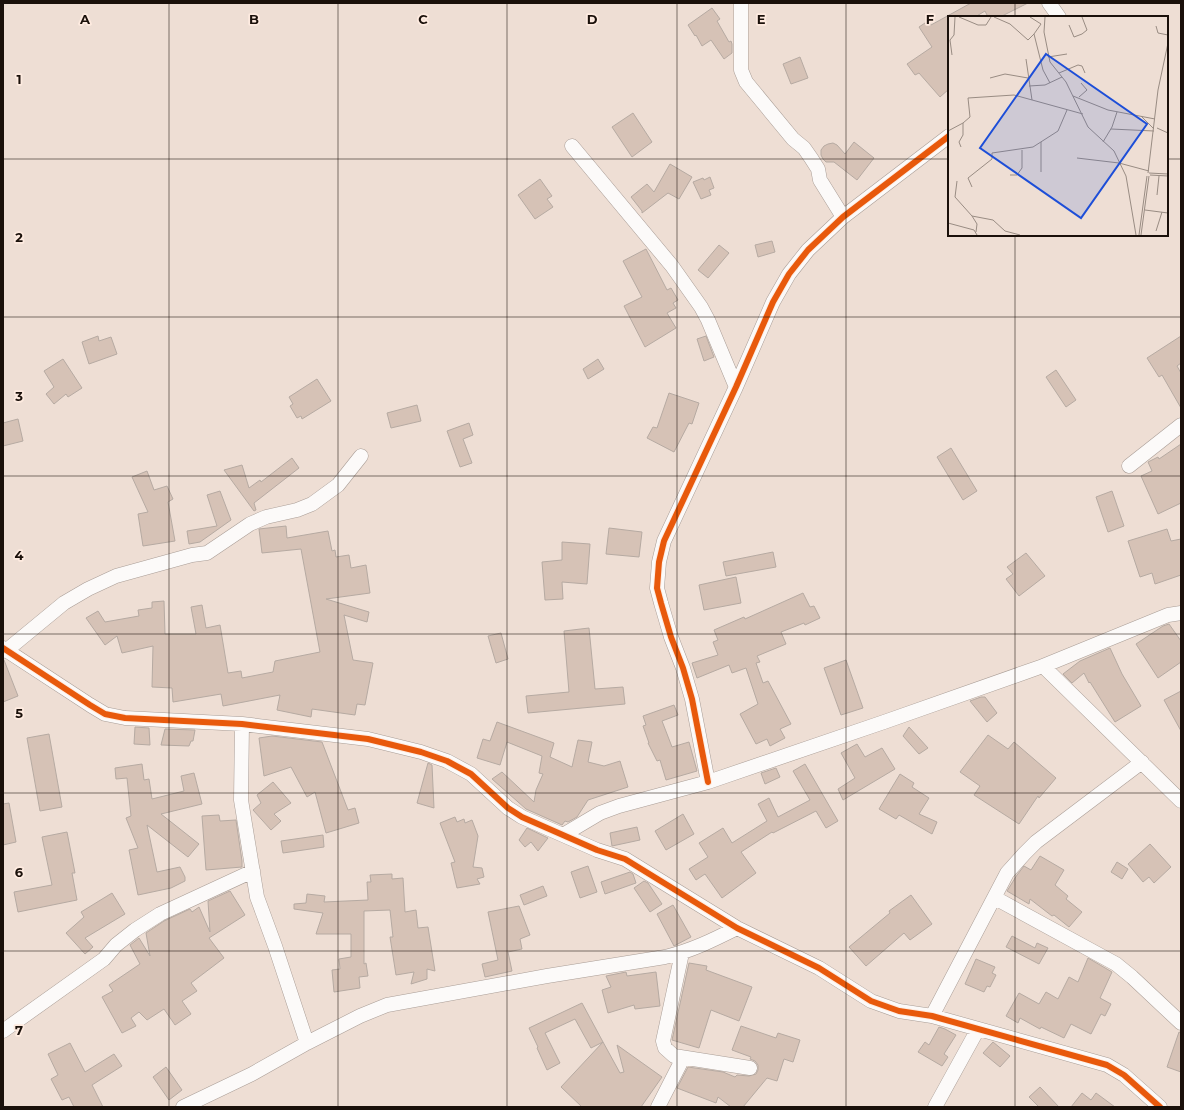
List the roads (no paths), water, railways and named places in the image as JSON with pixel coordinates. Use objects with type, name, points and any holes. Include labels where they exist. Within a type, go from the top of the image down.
[{"type":"street","points":[[741,3],[741,70],[746,82],[793,139],[804,148],[818,169],[820,180],[843,217]]},
{"type":"street","points":[[1048,3],[1058,16]]},
{"type":"street","points":[[708,782],[692,700],[684,668],[671,637],[660,603],[658,588],[658,562],[664,541],[736,387],[773,302],[788,274],[808,250],[843,217],[948,137]]},
{"type":"street","points":[[572,146],[672,266],[701,307],[708,320],[736,387]]},
{"type":"street","points":[[1129,466],[1181,425]]},
{"type":"street","points":[[361,456],[338,485],[312,504],[297,510],[266,517],[250,524],[207,553],[192,555],[116,576],[88,589],[64,603],[4,649],[90,706],[105,714],[124,718],[242,724],[368,739],[428,754],[447,761],[471,774],[508,808],[522,817],[597,850],[625,859],[737,928],[819,968],[871,1001],[899,1012],[932,1016],[1107,1065],[1124,1075],[1152,1104]]},
{"type":"street","points":[[563,835],[600,813],[619,806],[708,782],[884,722],[1043,666],[1168,615],[1181,613]]},
{"type":"street","points":[[1043,666],[1181,801]]},
{"type":"street","points":[[242,724],[241,800],[257,897],[275,946],[306,1043]]},
{"type":"street","points":[[932,1016],[1007,873],[1036,842],[1142,762]]},
{"type":"street","points":[[3,1031],[104,959],[116,945],[135,930],[160,914],[253,871]]},
{"type":"street","points":[[995,898],[1116,964],[1181,1023]]},
{"type":"street","points":[[183,1107],[252,1074],[306,1043],[360,1016],[387,1005],[682,953],[701,946],[737,928]]},
{"type":"street","points":[[682,953],[663,1041],[665,1048],[674,1056],[750,1068]]},
{"type":"street","points":[[935,1107],[978,1029]]},
{"type":"street","points":[[658,1107],[683,1058]]}]
